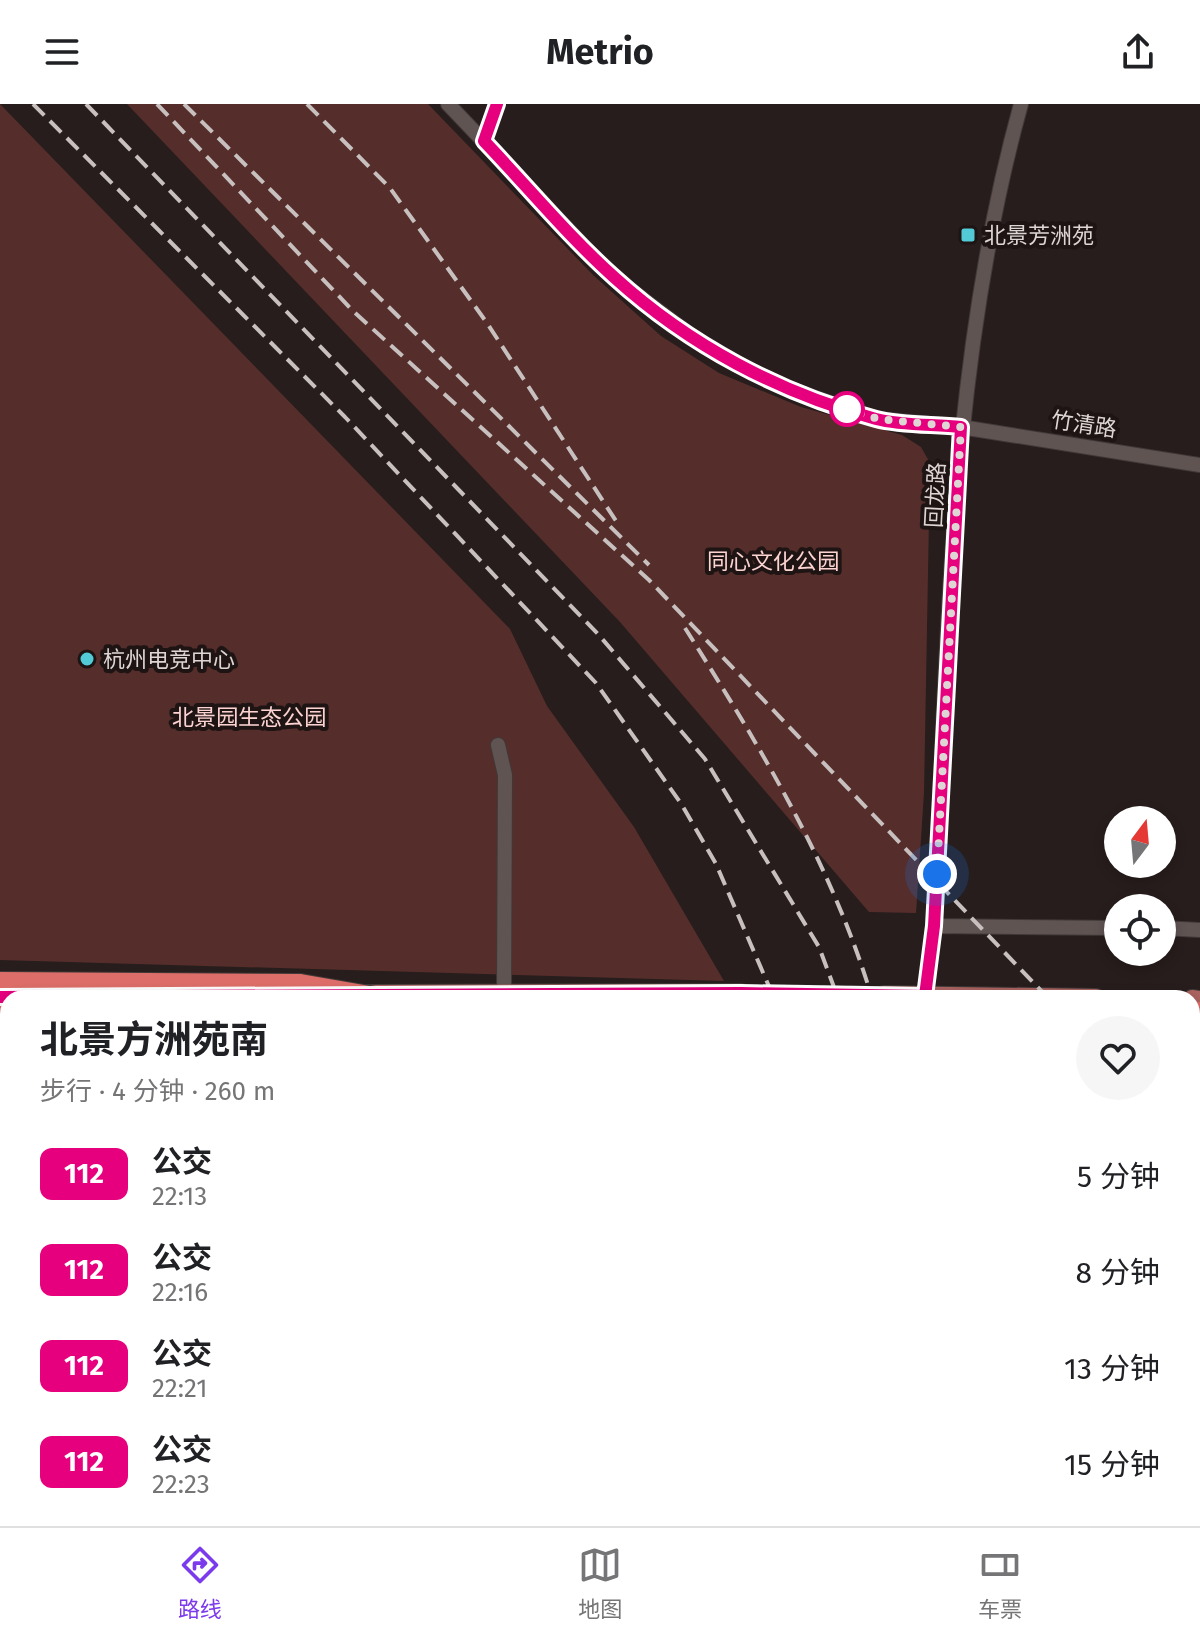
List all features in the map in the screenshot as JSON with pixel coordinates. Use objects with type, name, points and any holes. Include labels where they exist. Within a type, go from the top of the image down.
[{"type":"highway","points":[[0,983],[300,985],[329,990]]},
{"type":"street","name":"竹清路","points":[[448,104],[613,277],[706,347],[777,385],[878,419],[961,427],[1200,465]]},
{"type":"street","points":[[484,141],[497,104]]},
{"type":"street","name":"回龙路","points":[[927,990],[934,926],[961,427],[986,250],[1021,104]]},
{"type":"street","points":[[498,745],[505,775],[504,990]]},
{"type":"street","points":[[934,926],[1104,928]]},
{"type":"street","points":[[1176,929],[1200,930]]},
{"type":"green space","name":"北景园生态公园","points":[[0,104],[510,629],[547,706],[634,827],[724,981],[0,960]]},
{"type":"green space","name":"同心文化公园","points":[[127,104],[428,104],[593,275],[661,336],[719,373],[801,407],[902,435],[921,447],[930,463],[924,793],[916,913],[869,912],[620,622]]},
{"type":"railway","points":[[33,104],[345,417],[596,683],[682,805],[716,864],[771,990]]},
{"type":"railway","points":[[86,104],[598,634],[705,759],[819,947],[835,990]]},
{"type":"railway","points":[[157,104],[353,311],[649,580],[1040,990]]},
{"type":"railway","points":[[184,104],[649,565]]},
{"type":"railway","points":[[307,104],[390,188],[487,323],[618,524]]},
{"type":"railway","points":[[685,628],[740,716],[815,853],[856,948],[869,990]]},
{"type":"bus line","name":"112","points":[[497,104],[484,141],[613,277],[661,316],[706,347],[777,385],[878,419],[961,427],[934,926],[926,990]]},
{"type":"place","name":"北景芳洲苑","points":[[968,235]]},
{"type":"place","name":"杭州电竞中心","points":[[87,659]]},
{"type":"route","points":[[847,409],[878,419],[961,427],[937,874]]}]
